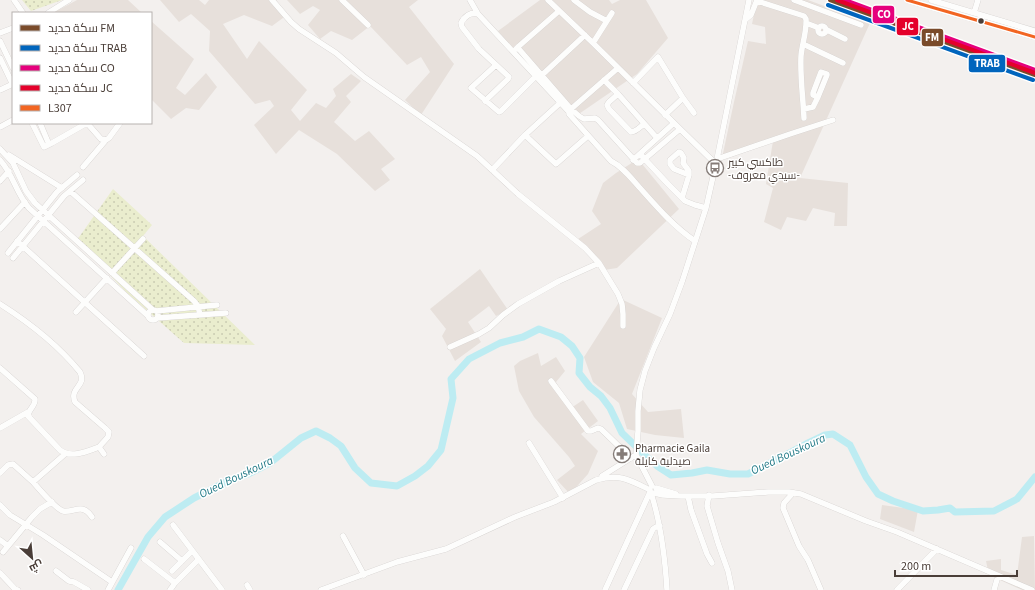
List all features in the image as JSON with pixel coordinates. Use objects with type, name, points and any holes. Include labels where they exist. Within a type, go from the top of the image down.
[{"type":"street","points":[[14,0],[22,12]]},
{"type":"street","points":[[50,12],[69,0]]},
{"type":"street","points":[[272,0],[299,29],[336,53],[364,77],[477,156],[518,194],[585,248],[599,263],[618,294],[622,309],[623,326]]},
{"type":"street","points":[[342,0],[368,25]]},
{"type":"street","points":[[470,0],[478,14],[535,77],[570,110],[581,118],[595,118],[598,120],[633,160],[639,164],[680,129]]},
{"type":"street","points":[[549,0],[665,115],[717,161]]},
{"type":"street","points":[[574,0],[590,12],[607,21]]},
{"type":"street","points":[[321,590],[397,562],[446,549],[515,517],[563,498],[614,470],[633,457],[638,439],[638,404],[642,383],[654,348],[670,314],[682,282],[706,208],[717,161],[749,0]]},
{"type":"street","points":[[746,19],[751,15],[757,0],[804,16],[806,19],[801,75],[804,118]]},
{"type":"street","points":[[794,0],[861,25]]},
{"type":"street","points":[[907,0],[1035,37]]},
{"type":"street","points":[[931,0],[945,2],[974,13],[1035,31]]},
{"type":"street","points":[[974,13],[978,0]]},
{"type":"street","points":[[513,52],[559,11]]},
{"type":"street","points":[[478,14],[474,12],[462,20],[462,27],[479,49],[509,77],[485,101]]},
{"type":"street","points":[[594,43],[612,12]]},
{"type":"street","points":[[806,23],[819,28],[819,31],[824,34],[827,30],[845,39]]},
{"type":"street","points":[[1,31],[12,28]]},
{"type":"street","points":[[542,75],[584,35]]},
{"type":"street","points":[[0,41],[12,66]]},
{"type":"street","points":[[803,44],[843,63]]},
{"type":"street","points":[[518,48],[542,75],[560,100]]},
{"type":"street","points":[[633,83],[658,57],[694,113]]},
{"type":"street","points":[[0,58],[12,82]]},
{"type":"street","points":[[496,65],[471,88],[499,112],[535,77]]},
{"type":"street","points":[[570,110],[618,68]]},
{"type":"street","points":[[604,80],[657,138]]},
{"type":"street","points":[[0,90],[12,84]]},
{"type":"street","points":[[618,94],[609,102],[609,109],[631,132],[636,131],[644,124]]},
{"type":"street","points":[[804,109],[813,107],[818,97]]},
{"type":"street","points":[[665,115],[683,98]]},
{"type":"street","points":[[492,170],[560,100]]},
{"type":"street","points":[[570,110],[588,136],[611,160],[628,174],[664,215],[678,228],[696,241]]},
{"type":"street","points":[[717,161],[771,140],[833,120]]},
{"type":"street","points":[[0,127],[12,121]]},
{"type":"street","points":[[633,160],[674,123]]},
{"type":"street","points":[[33,124],[44,140],[50,144],[85,124]]},
{"type":"street","points":[[40,124],[44,140]]},
{"type":"street","points":[[88,124],[102,139],[106,140]]},
{"type":"street","points":[[83,167],[119,124]]},
{"type":"street","points":[[525,135],[556,164],[588,136]]},
{"type":"street","points":[[2,150],[13,163],[30,198],[158,314],[157,318]]},
{"type":"street","points":[[2,150],[62,188]]},
{"type":"street","points":[[640,154],[689,204],[706,208]]},
{"type":"street","points":[[0,160],[8,171],[24,202],[148,315],[149,318],[152,320],[157,318],[226,313]]},
{"type":"street","points":[[0,181],[13,163]]},
{"type":"street","points":[[8,171],[17,171]]},
{"type":"street","points":[[8,253],[62,188],[77,175]]},
{"type":"street","points":[[682,198],[689,175]]},
{"type":"street","points":[[13,258],[64,196],[83,180]]},
{"type":"street","points":[[70,191],[194,301],[198,307],[200,315]]},
{"type":"street","points":[[0,229],[24,202]]},
{"type":"street","points":[[112,273],[143,239]]},
{"type":"street","points":[[17,241],[144,356]]},
{"type":"street","points":[[450,347],[489,328],[518,304],[559,281],[599,263]]},
{"type":"street","points":[[76,312],[107,278]]},
{"type":"street","points":[[0,304],[48,339],[80,372],[82,375],[82,381],[75,390],[73,399],[109,432],[108,437],[99,447],[85,452],[65,454],[33,482]]},
{"type":"street","points":[[148,315],[148,312],[154,311],[217,305]]},
{"type":"street","points":[[208,306],[209,314]]},
{"type":"street","points":[[0,368],[35,399],[35,403],[28,412],[0,428]]},
{"type":"street","points":[[551,381],[588,431],[598,428],[601,429],[633,457],[652,490],[665,557],[667,590]]},
{"type":"street","points":[[28,412],[30,419],[53,444],[65,454]]},
{"type":"street","points":[[528,443],[563,498]]},
{"type":"street","points":[[99,447],[104,454]]},
{"type":"street","points":[[0,473],[8,465],[13,464],[62,510],[66,511],[80,509],[87,512],[92,517]]},
{"type":"street","points":[[596,480],[610,476],[619,477],[652,490],[663,489],[681,496],[709,496],[768,492],[801,494],[897,532],[1032,590]]},
{"type":"street","points":[[605,590],[652,490]]},
{"type":"street","points":[[793,493],[784,503],[783,508],[798,546],[808,560],[821,590]]},
{"type":"street","points":[[688,496],[691,510],[707,554],[712,563]]},
{"type":"street","points":[[709,496],[707,506],[718,544],[728,571],[732,590]]},
{"type":"street","points":[[3,552],[32,517],[52,502]]},
{"type":"street","points":[[0,506],[10,516],[43,535],[112,582]]},
{"type":"street","points":[[173,525],[222,590]]},
{"type":"street","points":[[624,590],[653,529],[660,526]]},
{"type":"street","points":[[343,536],[364,574]]},
{"type":"street","points":[[0,540],[8,546]]},
{"type":"street","points":[[160,542],[182,561]]},
{"type":"street","points":[[108,590],[131,548]]},
{"type":"street","points":[[898,590],[936,549]]},
{"type":"street","points":[[172,571],[192,551]]},
{"type":"street","points":[[144,559],[175,583]]},
{"type":"street","points":[[170,590],[198,560]]},
{"type":"street","points":[[56,571],[69,581],[74,582],[88,590]]},
{"type":"street","points":[[0,573],[15,589],[18,590]]},
{"type":"street","points":[[994,590],[998,576]]},
{"type":"shaded area","points":[[77,0],[128,0],[141,12],[55,12]]},
{"type":"shaded area","points":[[160,0],[199,0],[205,5],[209,0],[276,0],[287,15],[272,26],[244,15],[223,24],[247,59],[259,41],[307,90],[291,110],[300,121],[316,103],[326,108],[336,96],[333,89],[351,74],[361,81],[346,96],[351,102],[334,122],[355,141],[369,131],[395,159],[381,169],[390,180],[375,191],[337,154],[299,130],[276,154],[254,125],[274,106],[270,100],[255,104],[209,51],[210,31],[191,14],[179,22]]},
{"type":"shaded area","points":[[287,0],[418,0],[409,7],[454,64],[421,115],[405,100],[430,72],[421,57],[407,65],[370,26],[352,40],[331,31],[320,39],[308,25],[320,10],[313,6],[300,14]]},
{"type":"shaded area","points":[[540,0],[609,0],[612,4],[620,0],[646,0],[668,38],[637,74],[573,118],[498,31]]},
{"type":"shaded area","points":[[757,0],[808,0],[870,23],[800,178],[848,183],[847,226],[834,226],[835,213],[813,208],[806,221],[787,217],[781,230],[764,222],[773,188],[766,184],[773,141],[722,158],[748,41],[766,44],[765,27],[752,24]]},
{"type":"shaded area","points":[[152,22],[194,59],[176,88],[185,95],[206,73],[217,87],[199,110],[186,108],[171,119],[152,100]]},
{"type":"shaded area","points":[[638,159],[679,209],[617,268],[604,270],[575,241],[601,224],[592,211],[603,183]]},
{"type":"shaded area","points":[[480,269],[508,310],[496,316],[489,306],[468,322],[481,342],[455,361],[442,336],[446,329],[430,309]]},
{"type":"shaded area","points":[[621,299],[662,318],[632,394],[648,412],[681,409],[684,438],[655,435],[627,429],[619,403],[593,382],[584,357]]},
{"type":"shaded area","points":[[538,353],[541,366],[556,357],[565,371],[556,382],[571,408],[583,400],[598,421],[581,434],[598,451],[588,474],[570,494],[557,480],[575,466],[534,417],[519,391],[514,366],[520,361]]},
{"type":"shaded area","points":[[882,505],[918,510],[914,532],[880,519]]},
{"type":"shaded area","points":[[1034,536],[1035,590],[1022,590],[989,575],[986,561],[1001,559],[1001,570],[1017,575],[1022,537]]},
{"type":"green space","points":[[22,0],[62,0],[31,11]]},
{"type":"green space","points":[[113,189],[152,225],[143,236],[255,345],[184,343],[126,292],[77,240]]},
{"type":"waterway","name":"Oued Bouskoura","points":[[118,590],[148,537],[165,517],[194,498],[228,481],[248,474],[270,463],[301,438],[316,431],[330,438],[341,446],[355,468],[371,483],[397,486],[415,476],[428,466],[441,450],[453,398],[451,379],[469,359],[500,343],[523,337],[539,329],[561,337],[572,346],[580,358],[579,373],[590,387],[601,396],[610,408],[622,433],[657,466],[671,475],[707,470],[730,474],[748,474],[825,435],[833,434],[850,445],[866,477],[878,494],[893,501],[923,511],[950,508],[955,512],[994,511],[1017,499],[1035,477]]},
{"type":"rail line","name":"FM","points":[[830,0],[1035,75]]},
{"type":"rail line","name":"JC","points":[[837,0],[1035,73]]},
{"type":"rail line","name":"CO","points":[[845,0],[1035,70]]},
{"type":"rail line","name":"TRAB","points":[[828,5],[1033,80]]},
{"type":"transit line","name":"L307","points":[[907,0],[1035,37]]},
{"type":"place","name":"طاكسي كبير -سيدي معروف-","points":[[715,168]]},
{"type":"place","name":"Pharmacie Gaila صيدلية كايلة","points":[[622,454]]}]
